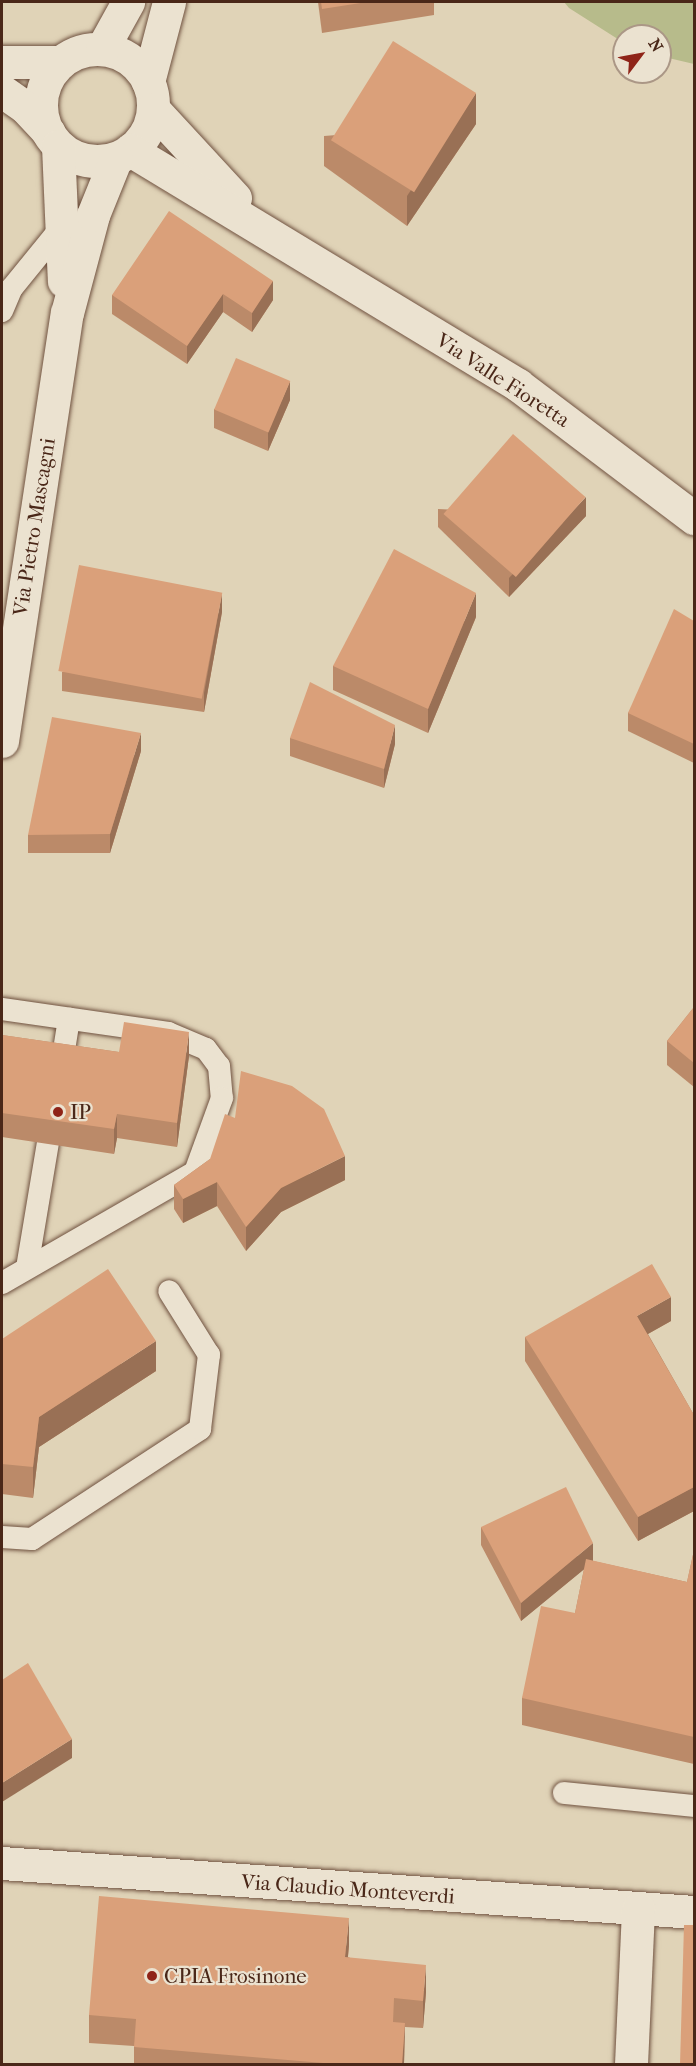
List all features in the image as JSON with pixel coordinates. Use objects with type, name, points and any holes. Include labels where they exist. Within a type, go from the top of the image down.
[{"type":"street","points":[[102,49],[128,2]]},
{"type":"street","points":[[2,90],[25,107],[54,140],[91,161],[123,154],[146,132],[169,2]]},
{"type":"street","points":[[54,140],[41,111],[41,96],[45,81],[60,62],[75,52],[102,49],[134,62],[151,95]]},
{"type":"street","points":[[2,62],[60,62]]},
{"type":"street","name":"Via Valle Fioretta","points":[[151,95],[218,182],[302,256]]},
{"type":"street","name":"Via Pietro Mascagni","points":[[54,140],[64,223],[67,313]]},
{"type":"street","name":"Via Valle Fioretta","points":[[123,154],[302,256],[518,385],[694,518]]},
{"type":"street","name":"Via Pietro Mascagni","points":[[2,741],[67,313],[93,215],[123,154]]},
{"type":"street","name":"Via Claudio Monteverdi","points":[[2,1863],[694,1912]]},
{"type":"street","points":[[631,2064],[638,1909]]},
{"type":"lane","points":[[2,311],[12,288],[64,223]]},
{"type":"lane","points":[[2,1009],[168,1033],[206,1048],[219,1066],[222,1098],[195,1172],[2,1283]]},
{"type":"lane","points":[[27,1268],[69,1019]]},
{"type":"lane","points":[[2,1537],[32,1539],[200,1429],[209,1355],[169,1291]]},
{"type":"lane","points":[[564,1792],[694,1806]]},
{"type":"green space","points":[[564,2],[694,2],[694,64],[672,59],[672,24],[612,24],[612,35],[569,8]]},
{"type":"building","points":[[321,2],[367,2],[322,9]]},
{"type":"building","points":[[393,41],[476,93],[414,192],[331,140]]},
{"type":"building","points":[[169,211],[273,281],[252,313],[223,294],[187,346],[112,295]]},
{"type":"building","points":[[236,358],[290,381],[268,433],[214,410]]},
{"type":"building","points":[[513,434],[585,497],[516,577],[443,514]]},
{"type":"building","points":[[394,549],[476,593],[428,709],[333,666]]},
{"type":"building","points":[[79,565],[222,593],[202,699],[58,671]]},
{"type":"building","points":[[674,609],[694,621],[694,744],[628,713]]},
{"type":"building","points":[[310,682],[395,725],[384,769],[290,738]]},
{"type":"building","points":[[52,717],[141,733],[110,834],[28,835]]},
{"type":"building","points":[[694,1007],[694,1063],[667,1041]]},
{"type":"building","points":[[124,1022],[189,1032],[177,1123],[117,1114],[114,1129],[2,1113],[2,1035],[119,1052]]},
{"type":"building","points":[[241,1071],[292,1086],[324,1109],[345,1156],[281,1188],[246,1227],[217,1182],[183,1199],[174,1185],[210,1159],[225,1114],[235,1118]]},
{"type":"building","points":[[652,1264],[671,1297],[637,1316],[694,1415],[694,1487],[638,1517],[525,1337]]},
{"type":"building","points":[[108,1269],[156,1341],[39,1417],[33,1467],[2,1464],[2,1339]]},
{"type":"building","points":[[566,1487],[593,1543],[521,1603],[481,1527]]},
{"type":"building","points":[[694,1550],[694,1737],[522,1698],[541,1606],[575,1613],[586,1559],[687,1582]]},
{"type":"building","points":[[28,1663],[72,1739],[2,1783],[2,1680]]},
{"type":"building","points":[[99,1896],[349,1918],[345,1957],[426,1965],[423,2001],[394,1998],[393,2022],[405,2023],[402,2064],[335,2064],[134,2047],[136,2019],[89,2015]]},
{"type":"building","points":[[684,1925],[694,1925],[694,2064],[680,2064]]},
{"type":"place","name":"IP","points":[[58,1112]]},
{"type":"place","name":"CPIA Frosinone","points":[[152,1976]]}]
